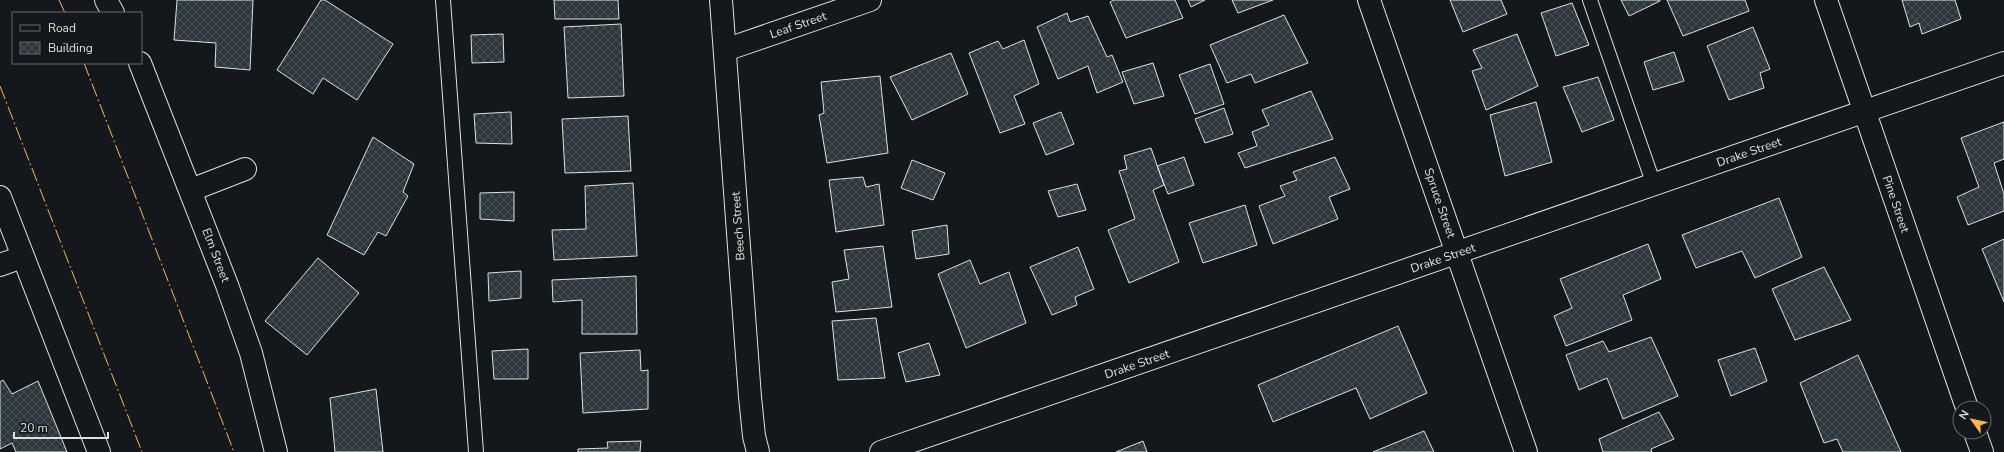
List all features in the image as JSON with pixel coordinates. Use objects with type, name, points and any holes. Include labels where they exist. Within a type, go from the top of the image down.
[{"type":"street","points":[[106,0],[112,12]]},
{"type":"street","name":"Beech Street","points":[[721,0],[750,397],[754,436],[758,452]]},
{"type":"street","name":"Leaf Street","points":[[725,50],[870,0]]},
{"type":"street","name":"Spruce Street","points":[[1369,0],[1526,452]]},
{"type":"street","name":"Pine Street","points":[[1826,0],[1964,400]]},
{"type":"street","name":"Drake Street","points":[[882,452],[2004,63]]},
{"type":"street","name":"Elm Street","points":[[140,64],[228,284],[251,353],[276,452]]},
{"type":"street","points":[[191,190],[245,169]]},
{"type":"street","points":[[0,197],[22,257],[99,452]]},
{"type":"street","points":[[0,265],[22,257]]},
{"type":"street","points":[[1978,440],[1982,452]]},
{"type":"lane","points":[[443,0],[476,452]]},
{"type":"lane","points":[[1590,0],[1654,185]]},
{"type":"building","points":[[177,0],[253,0],[250,70],[215,67],[216,43],[174,40]]},
{"type":"building","points":[[321,0],[325,0],[393,44],[357,100],[323,78],[313,94],[277,70]]},
{"type":"building","points":[[554,0],[618,0],[619,19],[555,19]]},
{"type":"building","points":[[1114,0],[1175,0],[1183,18],[1126,38],[1110,2]]},
{"type":"building","points":[[1188,0],[1205,0],[1191,7]]},
{"type":"building","points":[[1232,0],[1273,0],[1238,13]]},
{"type":"building","points":[[1450,0],[1501,0],[1507,14],[1463,32]]},
{"type":"building","points":[[1621,0],[1660,0],[1660,1],[1629,16]]},
{"type":"building","points":[[1667,0],[1745,0],[1749,11],[1683,36]]},
{"type":"building","points":[[1902,0],[1955,0],[1961,19],[1922,34],[1919,23],[1910,27]]},
{"type":"building","points":[[1572,3],[1589,45],[1556,56],[1541,13]]},
{"type":"building","points":[[1067,13],[1070,22],[1088,16],[1107,57],[1112,55],[1123,82],[1097,93],[1088,66],[1058,79],[1037,27]]},
{"type":"building","points":[[1284,15],[1308,63],[1255,83],[1251,74],[1227,83],[1210,45]]},
{"type":"building","points":[[621,24],[624,96],[568,98],[564,27]]},
{"type":"building","points":[[1753,27],[1770,69],[1760,73],[1764,88],[1729,100],[1707,46]]},
{"type":"building","points":[[503,34],[504,62],[472,63],[471,35]]},
{"type":"building","points":[[1517,34],[1538,86],[1486,110],[1472,71],[1482,68],[1473,50]]},
{"type":"building","points":[[1024,40],[1039,84],[1014,96],[1025,124],[1000,133],[969,53],[998,41],[1003,49]]},
{"type":"building","points":[[1674,52],[1684,81],[1653,90],[1644,62]]},
{"type":"building","points":[[951,53],[968,94],[912,120],[890,77]]},
{"type":"building","points":[[1153,63],[1164,96],[1134,104],[1122,72]]},
{"type":"building","points":[[1210,64],[1224,104],[1195,114],[1179,75]]},
{"type":"building","points":[[880,76],[888,153],[827,163],[819,115],[824,113],[821,82]]},
{"type":"building","points":[[1598,77],[1614,120],[1582,132],[1563,87]]},
{"type":"building","points":[[1311,91],[1333,139],[1245,168],[1238,153],[1257,146],[1252,132],[1269,125],[1262,110]]},
{"type":"building","points":[[1536,102],[1552,162],[1505,176],[1490,115]]},
{"type":"building","points":[[1224,108],[1233,134],[1205,143],[1195,119]]},
{"type":"building","points":[[511,112],[512,144],[476,143],[474,114]]},
{"type":"building","points":[[1061,112],[1074,144],[1046,155],[1033,123]]},
{"type":"building","points":[[628,116],[631,171],[565,173],[562,119]]},
{"type":"building","points":[[2004,122],[2004,159],[1994,163],[2004,194],[2004,211],[1968,225],[1957,197],[1979,187],[1961,138]]},
{"type":"building","points":[[373,137],[414,164],[403,192],[408,196],[386,236],[378,232],[364,255],[327,235]]},
{"type":"building","points":[[1151,148],[1164,185],[1153,190],[1179,262],[1129,283],[1108,230],[1135,219],[1119,171],[1127,169],[1124,156]]},
{"type":"building","points":[[1184,157],[1194,185],[1168,194],[1157,166]]},
{"type":"building","points":[[1335,157],[1350,189],[1329,197],[1338,219],[1273,244],[1259,206],[1285,196],[1280,186],[1297,180],[1293,172]]},
{"type":"building","points":[[912,160],[945,173],[933,200],[901,188]]},
{"type":"building","points":[[863,177],[866,187],[879,184],[884,225],[836,232],[829,180]]},
{"type":"building","points":[[633,183],[637,256],[554,260],[552,230],[586,229],[585,186]]},
{"type":"building","points":[[1077,184],[1086,210],[1058,217],[1048,191]]},
{"type":"building","points":[[514,192],[514,221],[480,219],[480,193]]},
{"type":"building","points":[[1779,198],[1802,257],[1755,278],[1742,251],[1696,268],[1682,235]]},
{"type":"building","points":[[1245,205],[1257,245],[1203,263],[1189,223]]},
{"type":"building","points":[[947,225],[949,254],[916,259],[912,231]]},
{"type":"building","points":[[2004,239],[2004,302],[1982,249]]},
{"type":"building","points":[[1648,244],[1661,279],[1623,295],[1632,320],[1566,346],[1554,316],[1572,308],[1560,279]]},
{"type":"building","points":[[883,246],[892,307],[836,312],[832,282],[849,279],[844,250]]},
{"type":"building","points":[[1078,247],[1094,289],[1075,297],[1077,305],[1052,315],[1030,267]]},
{"type":"building","points":[[318,258],[359,293],[307,355],[265,321]]},
{"type":"building","points":[[970,260],[980,284],[1009,272],[1026,323],[966,348],[938,274]]},
{"type":"building","points":[[1824,267],[1851,320],[1795,340],[1772,289]]},
{"type":"building","points":[[521,271],[521,298],[489,301],[488,273]]},
{"type":"building","points":[[636,276],[637,334],[582,334],[582,300],[553,302],[552,280]]},
{"type":"building","points":[[876,318],[885,378],[838,380],[832,321]]},
{"type":"building","points":[[1398,326],[1427,393],[1370,419],[1356,388],[1273,422],[1258,385]]},
{"type":"building","points":[[1651,337],[1678,396],[1623,419],[1607,378],[1579,390],[1566,355],[1603,341],[1609,352]]},
{"type":"building","points":[[929,343],[940,375],[906,382],[898,353]]},
{"type":"building","points":[[1755,348],[1767,381],[1731,396],[1718,360]]},
{"type":"building","points":[[528,349],[528,379],[494,379],[492,351]]},
{"type":"building","points":[[640,350],[641,371],[648,370],[648,409],[583,413],[580,353]]},
{"type":"building","points":[[1858,355],[1901,452],[1843,452],[1837,439],[1824,443],[1800,383]]},
{"type":"building","points":[[3,380],[12,394],[38,381],[67,452],[16,452],[12,443],[0,449],[0,382]]},
{"type":"building","points":[[376,389],[383,452],[335,452],[330,398]]},
{"type":"building","points":[[1659,412],[1674,439],[1651,449],[1652,452],[1603,452],[1599,439]]},
{"type":"building","points":[[1424,431],[1434,452],[1373,452]]},
{"type":"building","points":[[641,441],[640,452],[578,452],[578,449],[608,448],[607,442]]},
{"type":"building","points":[[1143,441],[1147,452],[1116,452]]},
{"type":"power","points":[[59,0],[65,12]]},
{"type":"power","points":[[84,64],[234,452]]},
{"type":"power","points":[[0,86],[142,452]]}]
